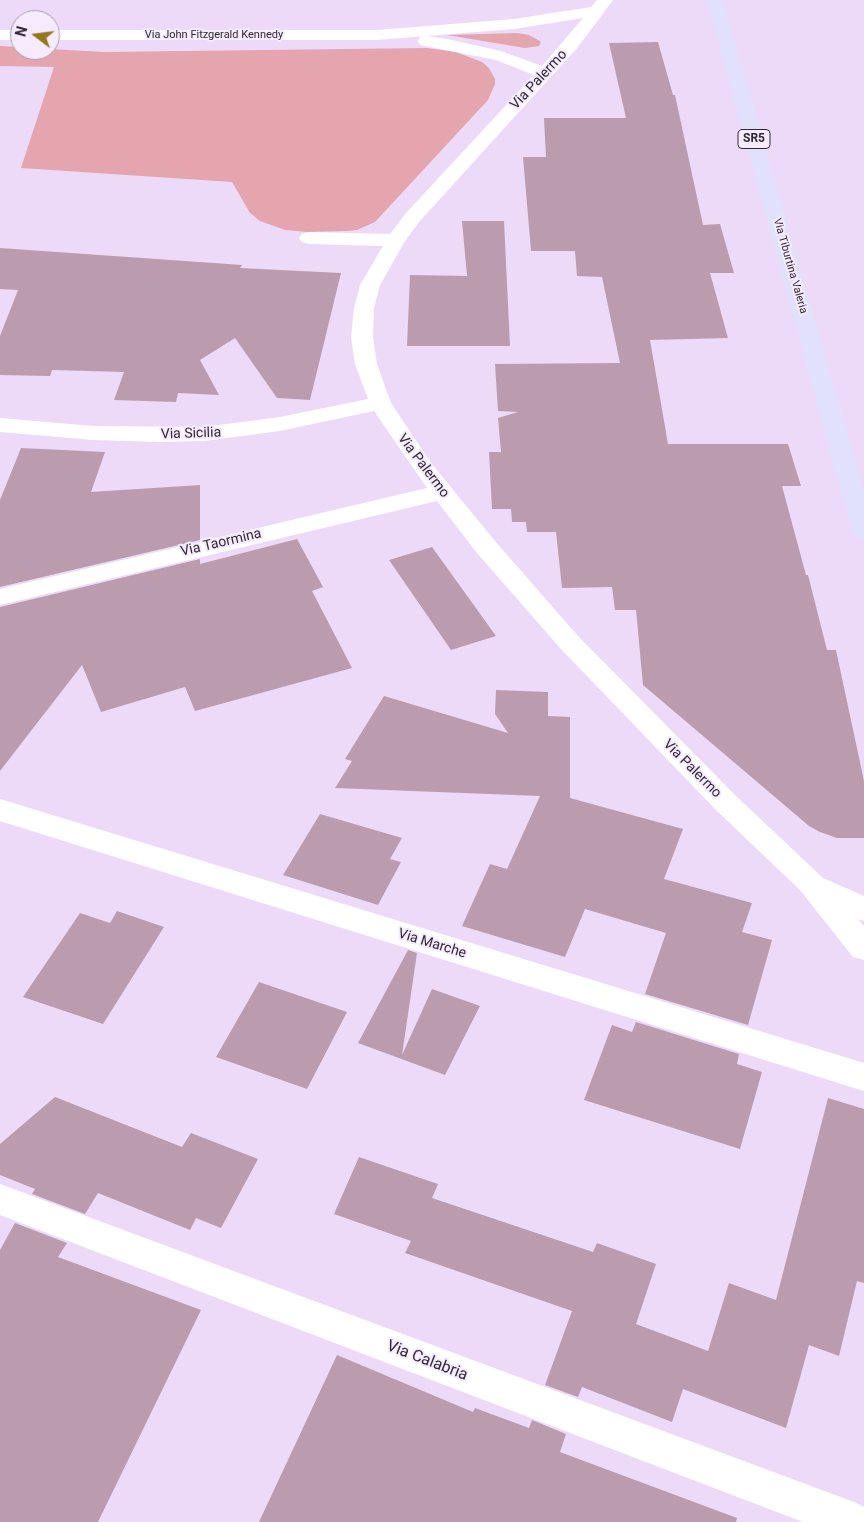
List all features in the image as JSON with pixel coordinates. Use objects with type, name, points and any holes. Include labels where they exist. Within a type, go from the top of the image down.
[{"type":"main road","name":"Via Tiburtina Valeria","points":[[715,0],[864,532]]},
{"type":"street","name":"Via John Fitzgerald Kennedy","points":[[60,35],[377,35],[514,24],[602,5]]},
{"type":"street","name":"Via Palermo","points":[[602,5],[554,42],[545,73],[413,217],[396,240],[370,285],[363,314],[362,337],[364,355],[380,403],[408,448],[486,547],[569,642],[725,802],[810,882],[863,946]]},
{"type":"street","name":"Via John Fitzgerald Kennedy","points":[[514,24],[554,42]]},
{"type":"street","name":"Via John Fitzgerald Kennedy","points":[[377,35],[447,44],[475,50],[501,56],[545,73]]},
{"type":"street","points":[[309,238],[396,240]]},
{"type":"street","name":"Via Sicilia","points":[[0,425],[130,435],[204,434],[280,424],[380,403]]},
{"type":"street","name":"Via Taormina","points":[[0,597],[112,568],[442,492]]},
{"type":"street","name":"Via Marche","points":[[0,810],[864,1077]]},
{"type":"street","name":"Via Palermo","points":[[810,882],[864,909]]},
{"type":"street","points":[[810,882],[838,888],[864,889]]},
{"type":"street","name":"Via Calabria","points":[[0,1199],[854,1522]]},
{"type":"shaded area","points":[[517,33],[529,35],[541,42],[539,46],[525,48],[447,35]]},
{"type":"shaded area","points":[[0,46],[10,46],[10,60],[60,60],[60,50],[104,52],[427,48],[456,52],[482,62],[489,68],[495,79],[495,84],[488,100],[375,222],[357,230],[307,232],[285,230],[260,221],[250,213],[232,182],[21,168],[54,67],[0,66]]},
{"type":"building","points":[[658,42],[673,95],[675,95],[703,225],[720,224],[734,273],[710,273],[728,338],[650,340],[668,444],[788,444],[801,486],[782,486],[806,575],[808,575],[827,650],[836,650],[864,781],[864,838],[837,838],[809,826],[643,685],[636,610],[615,610],[612,587],[562,588],[556,532],[527,532],[526,522],[512,522],[511,509],[492,509],[489,452],[501,452],[498,418],[518,412],[498,411],[495,364],[620,363],[602,277],[577,276],[575,251],[531,251],[523,157],[546,157],[544,118],[626,118],[609,43]]},
{"type":"building","points":[[462,221],[504,221],[510,346],[407,346],[410,275],[467,276]]},
{"type":"building","points":[[0,248],[242,265],[240,268],[341,273],[310,400],[277,398],[235,338],[200,360],[219,395],[178,393],[176,402],[114,400],[124,372],[52,370],[50,376],[0,375],[0,336],[18,290],[0,289]]},
{"type":"building","points":[[21,448],[105,452],[91,492],[200,485],[200,540],[0,587],[0,500]]},
{"type":"building","points":[[297,539],[323,587],[312,591],[352,668],[195,711],[185,687],[101,712],[82,665],[0,771],[0,607],[200,559],[200,564]]},
{"type":"building","points":[[432,547],[496,636],[451,650],[389,560]]},
{"type":"building","points":[[496,690],[548,692],[548,716],[570,717],[570,798],[683,829],[664,879],[752,903],[742,932],[772,940],[748,1025],[645,994],[666,933],[585,909],[565,957],[462,926],[490,864],[507,869],[540,796],[335,788],[352,761],[345,759],[384,696],[508,733],[495,714]]},
{"type":"building","points":[[320,814],[402,838],[390,859],[401,862],[378,905],[283,875]]},
{"type":"building","points":[[117,911],[164,927],[103,1024],[23,997],[80,913],[110,923]]},
{"type":"building","points":[[408,950],[417,953],[402,1055],[432,989],[480,1006],[445,1075],[358,1043]]},
{"type":"building","points":[[259,982],[347,1012],[307,1089],[216,1057]]},
{"type":"building","points":[[636,1022],[739,1054],[737,1064],[762,1072],[740,1149],[584,1100],[612,1025],[632,1032]]},
{"type":"building","points":[[55,1097],[182,1147],[191,1133],[258,1159],[221,1228],[196,1218],[190,1230],[98,1193],[85,1214],[32,1194],[35,1189],[0,1175],[0,1144]]},
{"type":"building","points":[[828,1098],[864,1109],[864,1283],[857,1281],[839,1356],[809,1345],[786,1428],[683,1389],[672,1422],[582,1387],[578,1397],[545,1385],[572,1311],[405,1253],[411,1241],[334,1214],[359,1157],[438,1184],[432,1198],[593,1252],[597,1243],[656,1264],[636,1324],[708,1351],[729,1283],[776,1300]]},
{"type":"building","points":[[15,1223],[67,1243],[58,1257],[201,1310],[98,1522],[0,1522],[0,1250]]},
{"type":"building","points":[[337,1355],[473,1412],[475,1408],[529,1428],[532,1420],[566,1434],[560,1452],[737,1518],[736,1522],[259,1522]]}]
